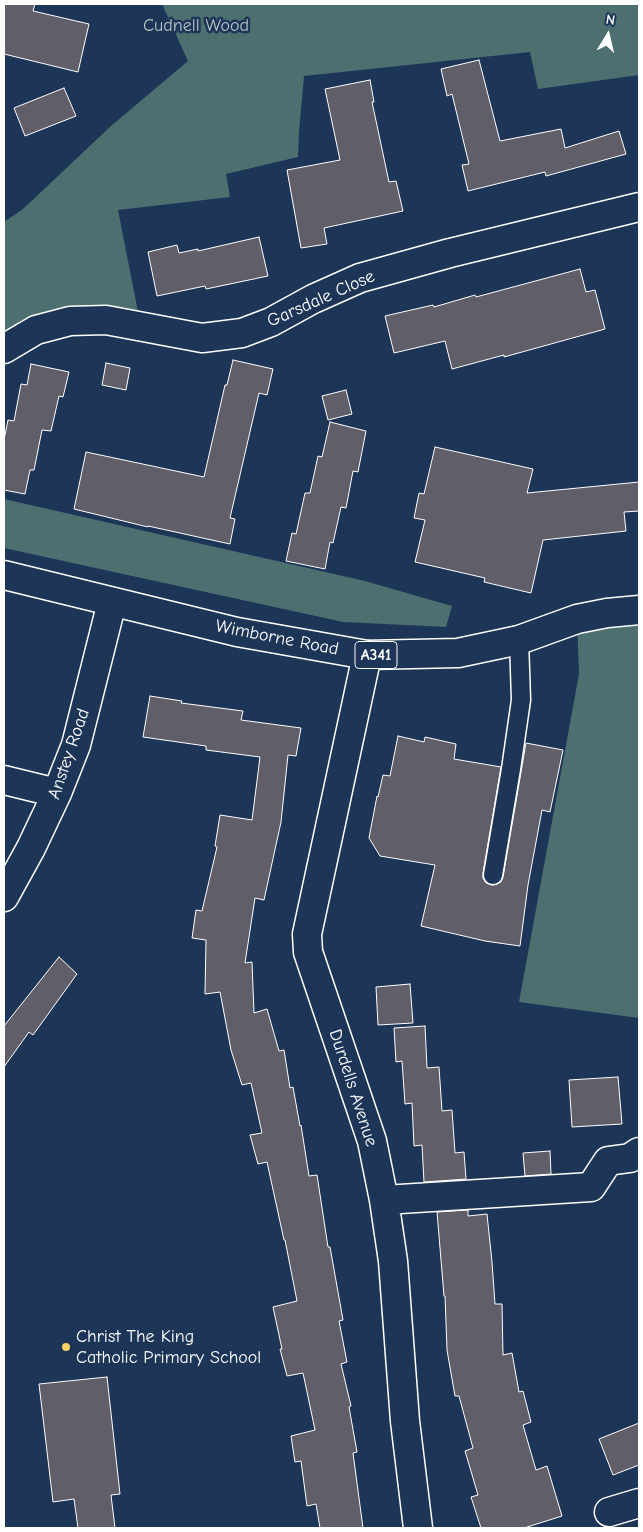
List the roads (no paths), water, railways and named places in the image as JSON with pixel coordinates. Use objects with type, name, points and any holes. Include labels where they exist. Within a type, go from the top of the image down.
[{"type":"street","name":"Garsdale Close","points":[[4,349],[36,330],[70,321],[106,320],[202,338],[242,333],[271,322],[313,299],[360,278],[450,253],[639,207]]},
{"type":"street","name":"Wimborne Road","points":[[4,576],[237,632],[367,655],[458,653],[519,640],[577,619],[639,610]]},
{"type":"street","name":"Anstey Road","points":[[4,897],[32,848],[76,745],[112,602]]},
{"type":"street","name":"Durdells Avenue","points":[[367,655],[307,934],[308,952],[372,1141],[384,1200],[393,1261],[405,1420],[418,1528]]},
{"type":"street","points":[[4,780],[57,793]]},
{"type":"street","points":[[384,1200],[591,1187],[608,1161],[630,1158],[639,1152]]},
{"type":"street","points":[[610,1512],[639,1503]]},
{"type":"lane","points":[[493,875],[521,700],[519,640]]},
{"type":"place","name":"Christ The King Catholic Primary School","points":[[66,1347]]},
{"type":"park label","name":"Cudnell Wood","points":[[196,26]]}]
